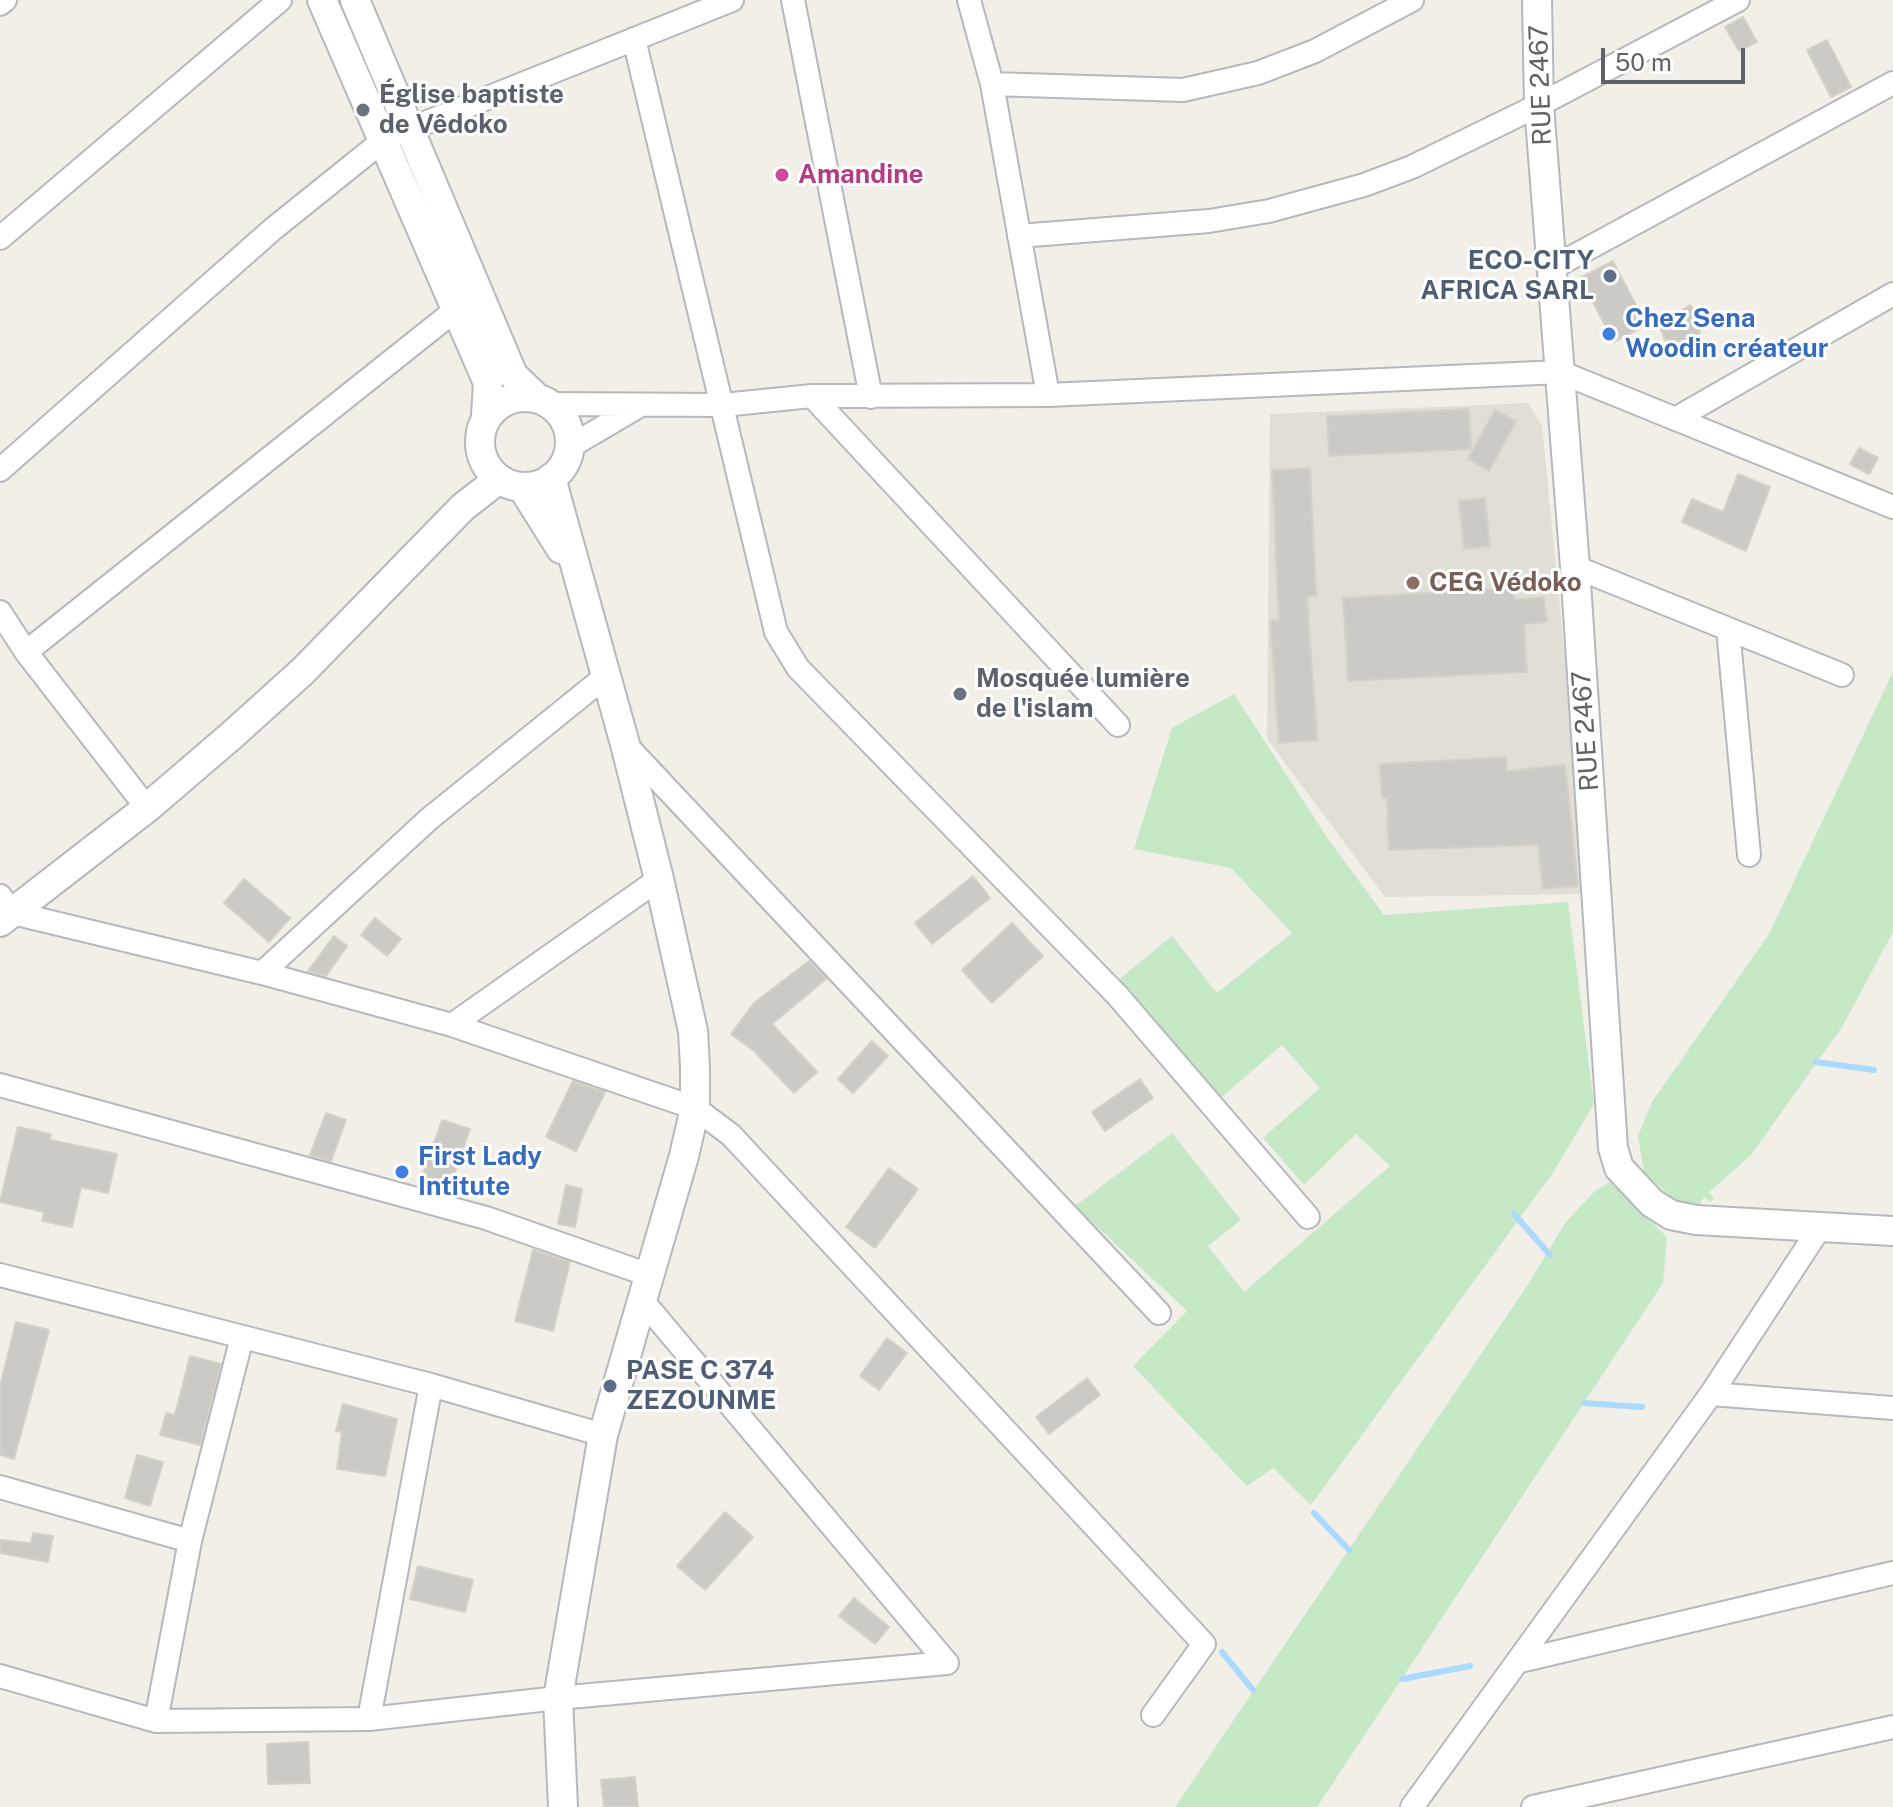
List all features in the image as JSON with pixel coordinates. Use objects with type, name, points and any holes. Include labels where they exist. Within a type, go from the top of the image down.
[{"type":"street","points":[[0,4],[5,0]]},
{"type":"street","points":[[0,238],[280,0]]},
{"type":"street","points":[[4,911],[147,808],[303,671],[463,507],[502,477],[551,478],[565,464],[571,446],[565,421],[513,375],[398,134],[322,0]]},
{"type":"street","points":[[355,0],[458,308],[488,383],[486,415],[479,446],[574,570]]},
{"type":"street","points":[[0,470],[273,229],[398,134],[732,0]]},
{"type":"street","points":[[793,0],[871,397]]},
{"type":"street","points":[[969,0],[992,84],[1048,395]]},
{"type":"street","points":[[992,84],[1183,90],[1258,73],[1315,51],[1412,0]]},
{"type":"street","name":"RUE 2467","points":[[1537,0],[1539,105],[1554,267],[1613,1148],[1619,1168],[1652,1203],[1671,1215],[1696,1220],[1893,1231]]},
{"type":"street","points":[[1019,236],[1209,221],[1269,211],[1364,185],[1412,167],[1539,105],[1738,0]]},
{"type":"street","points":[[634,39],[772,619],[798,668],[1117,995],[1308,1217]]},
{"type":"street","points":[[1554,267],[1893,83]]},
{"type":"street","points":[[1675,419],[1893,294]]},
{"type":"street","points":[[26,652],[458,308]]},
{"type":"street","points":[[486,415],[508,400],[723,405],[812,396],[1048,395],[1560,372],[1893,507]]},
{"type":"street","points":[[812,396],[1118,725]]},
{"type":"street","points":[[571,446],[640,405]]},
{"type":"street","points":[[551,478],[659,879],[693,1031],[695,1108],[603,1435],[558,1698],[563,1807]]},
{"type":"street","points":[[1575,567],[1842,675]]},
{"type":"street","points":[[0,612],[26,652],[147,808]]},
{"type":"street","points":[[1728,629],[1749,855]]},
{"type":"street","points":[[262,973],[429,819],[606,676]]},
{"type":"street","points":[[625,744],[1159,1313]]},
{"type":"street","points":[[452,1025],[659,879]]},
{"type":"street","points":[[4,911],[262,973],[452,1025],[695,1108],[731,1135],[1204,1644],[1153,1715]]},
{"type":"street","points":[[0,1085],[486,1218],[645,1288],[947,1663],[558,1698],[369,1719],[156,1721],[0,1676]]},
{"type":"street","points":[[1412,1807],[1711,1394],[1821,1226]]},
{"type":"street","points":[[0,1275],[431,1385],[603,1435]]},
{"type":"street","points":[[156,1721],[190,1541],[242,1337]]},
{"type":"street","points":[[369,1719],[431,1385]]},
{"type":"street","points":[[1711,1394],[1893,1408]]},
{"type":"street","points":[[0,1487],[190,1541]]},
{"type":"street","points":[[1520,1661],[1893,1573]]},
{"type":"street","points":[[1533,1807],[1893,1727]]},
{"type":"shaded area","name":"CEG Védoko","points":[[1528,403],[1542,426],[1588,894],[1385,897],[1267,739],[1270,414]]},
{"type":"green space","points":[[1893,672],[1893,932],[1842,1027],[1751,1155],[1708,1193],[1714,1197],[1711,1202],[1704,1197],[1696,1210],[1676,1201],[1644,1172],[1638,1136],[1652,1102],[1769,934]]},
{"type":"green space","points":[[1234,694],[1328,839],[1384,915],[1568,902],[1594,1104],[1554,1171],[1311,1505],[1273,1468],[1247,1486],[1133,1366],[1187,1311],[1075,1206],[1172,1133],[1241,1220],[1208,1246],[1244,1292],[1390,1166],[1356,1134],[1304,1185],[1263,1138],[1320,1088],[1282,1045],[1217,1101],[1117,981],[1172,936],[1217,993],[1292,933],[1231,868],[1134,849],[1172,728]]},
{"type":"green space","points":[[1610,1182],[1667,1237],[1663,1283],[1317,1807],[1175,1807],[1527,1286],[1566,1222],[1595,1191]]},
{"type":"building","points":[[1743,17],[1757,42],[1739,51],[1725,27]]},
{"type":"building","points":[[1827,40],[1851,87],[1831,97],[1807,50]]},
{"type":"building","points":[[1613,261],[1646,325],[1614,342],[1580,278]]},
{"type":"building","points":[[1690,305],[1698,315],[1700,333],[1669,350],[1659,325]]},
{"type":"building","points":[[1469,409],[1471,449],[1329,456],[1327,416]]},
{"type":"building","points":[[1495,410],[1516,421],[1489,471],[1468,459]]},
{"type":"building","points":[[1859,448],[1878,458],[1869,474],[1850,464]]},
{"type":"building","points":[[1310,468],[1316,596],[1307,597],[1317,740],[1279,743],[1270,620],[1279,620],[1272,470]]},
{"type":"building","points":[[1738,474],[1770,487],[1746,551],[1682,522],[1692,499],[1723,512]]},
{"type":"building","points":[[1485,498],[1490,546],[1464,549],[1459,501]]},
{"type":"building","points":[[1513,588],[1514,600],[1544,597],[1547,622],[1524,624],[1527,672],[1348,681],[1343,598]]},
{"type":"building","points":[[1506,757],[1506,771],[1565,765],[1578,886],[1543,889],[1538,845],[1389,850],[1387,798],[1382,798],[1380,764]]},
{"type":"building","points":[[973,876],[990,898],[932,944],[915,923]]},
{"type":"building","points":[[244,879],[290,918],[269,942],[224,903]]},
{"type":"building","points":[[375,918],[401,939],[387,956],[361,935]]},
{"type":"building","points":[[1012,923],[1043,956],[992,1003],[962,970]]},
{"type":"building","points":[[334,936],[347,946],[326,976],[308,971]]},
{"type":"building","points":[[809,961],[826,979],[772,1024],[817,1072],[794,1093],[754,1051],[731,1034],[754,1003]]},
{"type":"building","points":[[872,1041],[888,1056],[853,1093],[838,1079]]},
{"type":"building","points":[[1140,1079],[1153,1098],[1105,1131],[1092,1112]]},
{"type":"building","points":[[573,1081],[605,1092],[576,1151],[546,1137]]},
{"type":"building","points":[[326,1113],[346,1120],[331,1161],[310,1155]]},
{"type":"building","points":[[442,1120],[470,1129],[448,1193],[419,1185]]},
{"type":"building","points":[[18,1127],[51,1134],[50,1140],[117,1154],[108,1193],[81,1187],[72,1227],[42,1221],[44,1212],[0,1202]]},
{"type":"building","points":[[889,1168],[918,1189],[875,1248],[846,1227]]},
{"type":"building","points":[[566,1185],[582,1189],[575,1227],[558,1224]]},
{"type":"building","points":[[533,1250],[570,1262],[553,1331],[515,1321]]},
{"type":"building","points":[[16,1322],[49,1330],[14,1459],[0,1455],[0,1386]]},
{"type":"building","points":[[887,1338],[907,1353],[879,1390],[860,1376]]},
{"type":"building","points":[[190,1356],[221,1364],[200,1445],[160,1435],[166,1413],[175,1415]]},
{"type":"building","points":[[1087,1378],[1100,1395],[1049,1434],[1036,1417]]},
{"type":"building","points":[[343,1404],[397,1419],[385,1476],[337,1469],[342,1432],[336,1431]]},
{"type":"building","points":[[137,1455],[163,1462],[150,1506],[125,1498]]},
{"type":"building","points":[[725,1512],[753,1537],[705,1590],[677,1566]]},
{"type":"building","points":[[33,1533],[53,1536],[48,1562],[0,1553],[0,1540],[31,1543]]},
{"type":"building","points":[[418,1566],[473,1580],[465,1612],[410,1599]]},
{"type":"building","points":[[854,1598],[889,1627],[875,1644],[839,1616]]},
{"type":"building","points":[[308,1742],[310,1783],[268,1784],[267,1744]]},
{"type":"building","points":[[635,1777],[638,1807],[604,1807],[601,1780]]},
{"type":"waterway","points":[[1816,1062],[1874,1070]]},
{"type":"waterway","points":[[1514,1214],[1550,1255]]},
{"type":"waterway","points":[[1584,1403],[1642,1407]]},
{"type":"waterway","points":[[1314,1513],[1349,1550]]},
{"type":"waterway","points":[[1222,1652],[1253,1690]]},
{"type":"waterway","points":[[1402,1679],[1470,1666]]},
{"type":"place","name":"Église baptiste de Vêdoko","points":[[363,110]]},
{"type":"place","name":"Amandine","points":[[782,175]]},
{"type":"place","name":"ECO-CITY AFRICA SARL","points":[[1610,276]]},
{"type":"place","name":"Chez Sena Woodin créateur","points":[[1609,334]]},
{"type":"place","name":"CEG Védoko","points":[[1413,583]]},
{"type":"place","name":"Mosquée lumière de l'islam","points":[[960,694]]},
{"type":"place","name":"First Lady Intitute","points":[[402,1172]]},
{"type":"place","name":"PASE C 374 ZEZOUNME","points":[[610,1386]]}]
